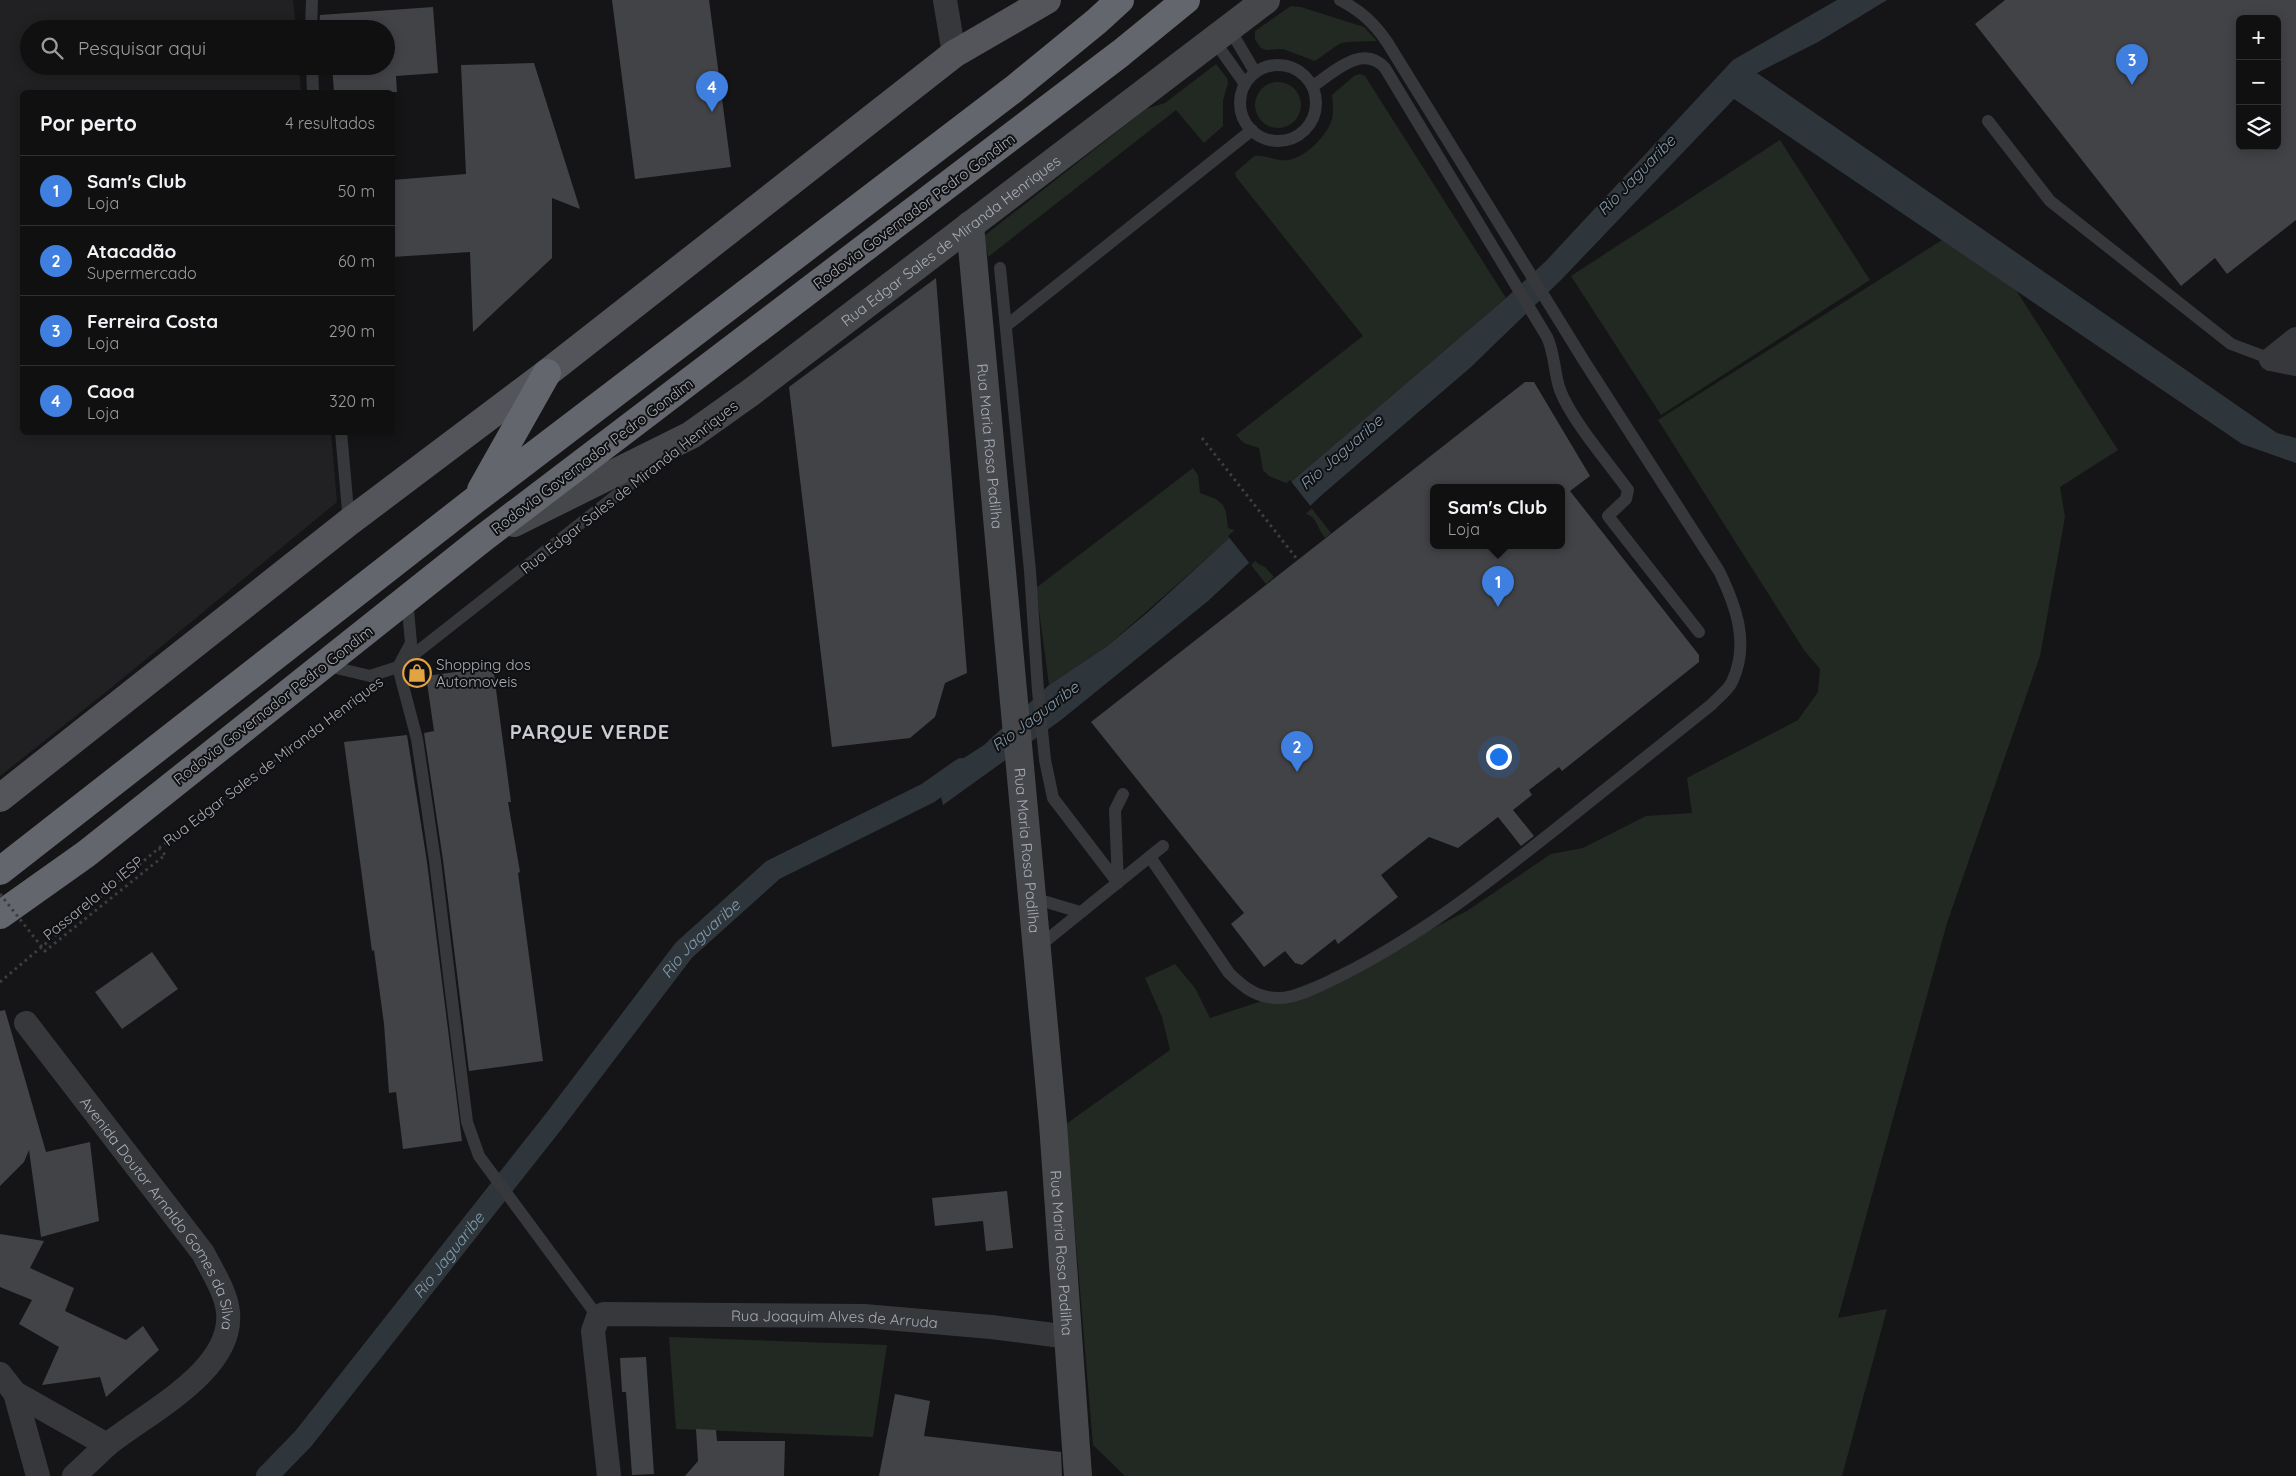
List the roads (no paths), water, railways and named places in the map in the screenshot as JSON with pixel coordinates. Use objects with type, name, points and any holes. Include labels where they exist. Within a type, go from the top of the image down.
[{"type":"highway","points":[[0,871],[475,500],[1006,95],[1120,0]]},
{"type":"highway","name":"Rodovia Governador Pedro Gondim","points":[[0,916],[86,854],[482,539],[1122,53],[1186,0]]},
{"type":"highway","points":[[475,500],[547,373]]},
{"type":"highway","points":[[0,931],[86,854]]},
{"type":"main road","points":[[0,798],[349,522],[547,373],[954,54],[1047,0]]},
{"type":"main road","name":"Rua Edgar Sales de Miranda Henriques","points":[[691,435],[750,393],[1266,0]]},
{"type":"main road","name":"Rua Maria Rosa Padilha","points":[[970,226],[1013,708],[1034,898],[1069,1337],[1078,1476]]},
{"type":"main road","points":[[482,539],[691,435]]},
{"type":"street","points":[[945,0],[954,54]]},
{"type":"street","points":[[2271,359],[2296,340]]},
{"type":"street","points":[[2271,359],[2296,364]]},
{"type":"street","name":"Avenida Doutor Arnaldo Gomes da Silva","points":[[26,1023],[203,1253],[218,1282],[228,1312],[226,1336],[216,1357],[201,1376],[107,1445],[74,1476]]},
{"type":"street","name":"Rua Joaquim Alves de Arruda","points":[[598,1317],[610,1313],[864,1316],[992,1327],[1069,1337]]},
{"type":"street","points":[[598,1317],[593,1330],[609,1476]]},
{"type":"street","points":[[0,1374],[15,1393],[107,1445]]},
{"type":"street","points":[[15,1393],[38,1476]]},
{"type":"lane","points":[[312,0],[312,20]]},
{"type":"lane","points":[[1150,857],[1229,972],[1243,987],[1260,995],[1279,998],[1302,993],[1378,956],[1446,912],[1508,867],[1711,705],[1731,683],[1741,656],[1740,629],[1734,601],[1719,571],[1528,270],[1387,42],[1374,24],[1360,11],[1340,0]]},
{"type":"lane","points":[[1221,34],[1255,72]]},
{"type":"lane","points":[[1221,34],[1245,84]]},
{"type":"lane","points":[[1313,86],[1359,57],[1366,57],[1380,62],[1395,82],[1513,284],[1536,318],[1550,345],[1560,391],[1569,408],[1628,490],[1626,499],[1608,516],[1699,632]]},
{"type":"lane","points":[[1270,65],[1287,66],[1302,73],[1313,86],[1317,101],[1315,116],[1307,129],[1294,138],[1280,141],[1264,139],[1252,130],[1244,120],[1241,96],[1245,84],[1255,72],[1270,65]]},
{"type":"lane","points":[[312,75],[313,90]]},
{"type":"lane","points":[[1988,121],[2050,201],[2231,344],[2271,359]]},
{"type":"lane","points":[[1006,326],[1252,130]]},
{"type":"lane","points":[[1000,268],[1030,571],[1038,691],[1046,760],[1053,798],[1118,883]]},
{"type":"lane","points":[[341,435],[349,522]]},
{"type":"lane","name":"Rua Edgar Sales de Miranda Henriques","points":[[398,667],[628,487],[691,435]]},
{"type":"lane","points":[[407,599],[411,643],[398,667],[417,739],[436,871],[467,1122],[479,1156],[598,1317]]},
{"type":"lane","points":[[324,665],[370,676],[398,667]]},
{"type":"lane","points":[[1118,883],[1115,810],[1123,794]]},
{"type":"lane","points":[[1038,947],[1163,846]]},
{"type":"lane","points":[[1034,898],[1080,912]]},
{"type":"water","points":[[1837,0],[1887,0],[1818,42],[1757,73],[2277,433],[2296,438],[2296,463],[2242,444],[1734,99],[1560,281],[1471,367],[1324,493],[1208,601],[1061,720],[943,805],[936,776],[984,745],[1049,685],[1106,647],[1147,613],[1291,482],[1506,298],[1546,261],[1733,60]]},
{"type":"waterway","name":"Rio Jaguaribe","points":[[267,1476],[303,1439],[554,1121],[684,950],[773,870],[928,793],[962,769]]},
{"type":"place","name":"Ferreira Costa","points":[[2132,85]]},
{"type":"place","name":"Caoa","points":[[712,112]]},
{"type":"place","name":"Sam's Club","points":[[1498,607]]},
{"type":"place","name":"Shopping dos Automoveis","points":[[417,673]]},
{"type":"place","name":"Atacadão","points":[[1297,772]]},
{"type":"district","name":"PARQUE VERDE","points":[[590,731]]}]
